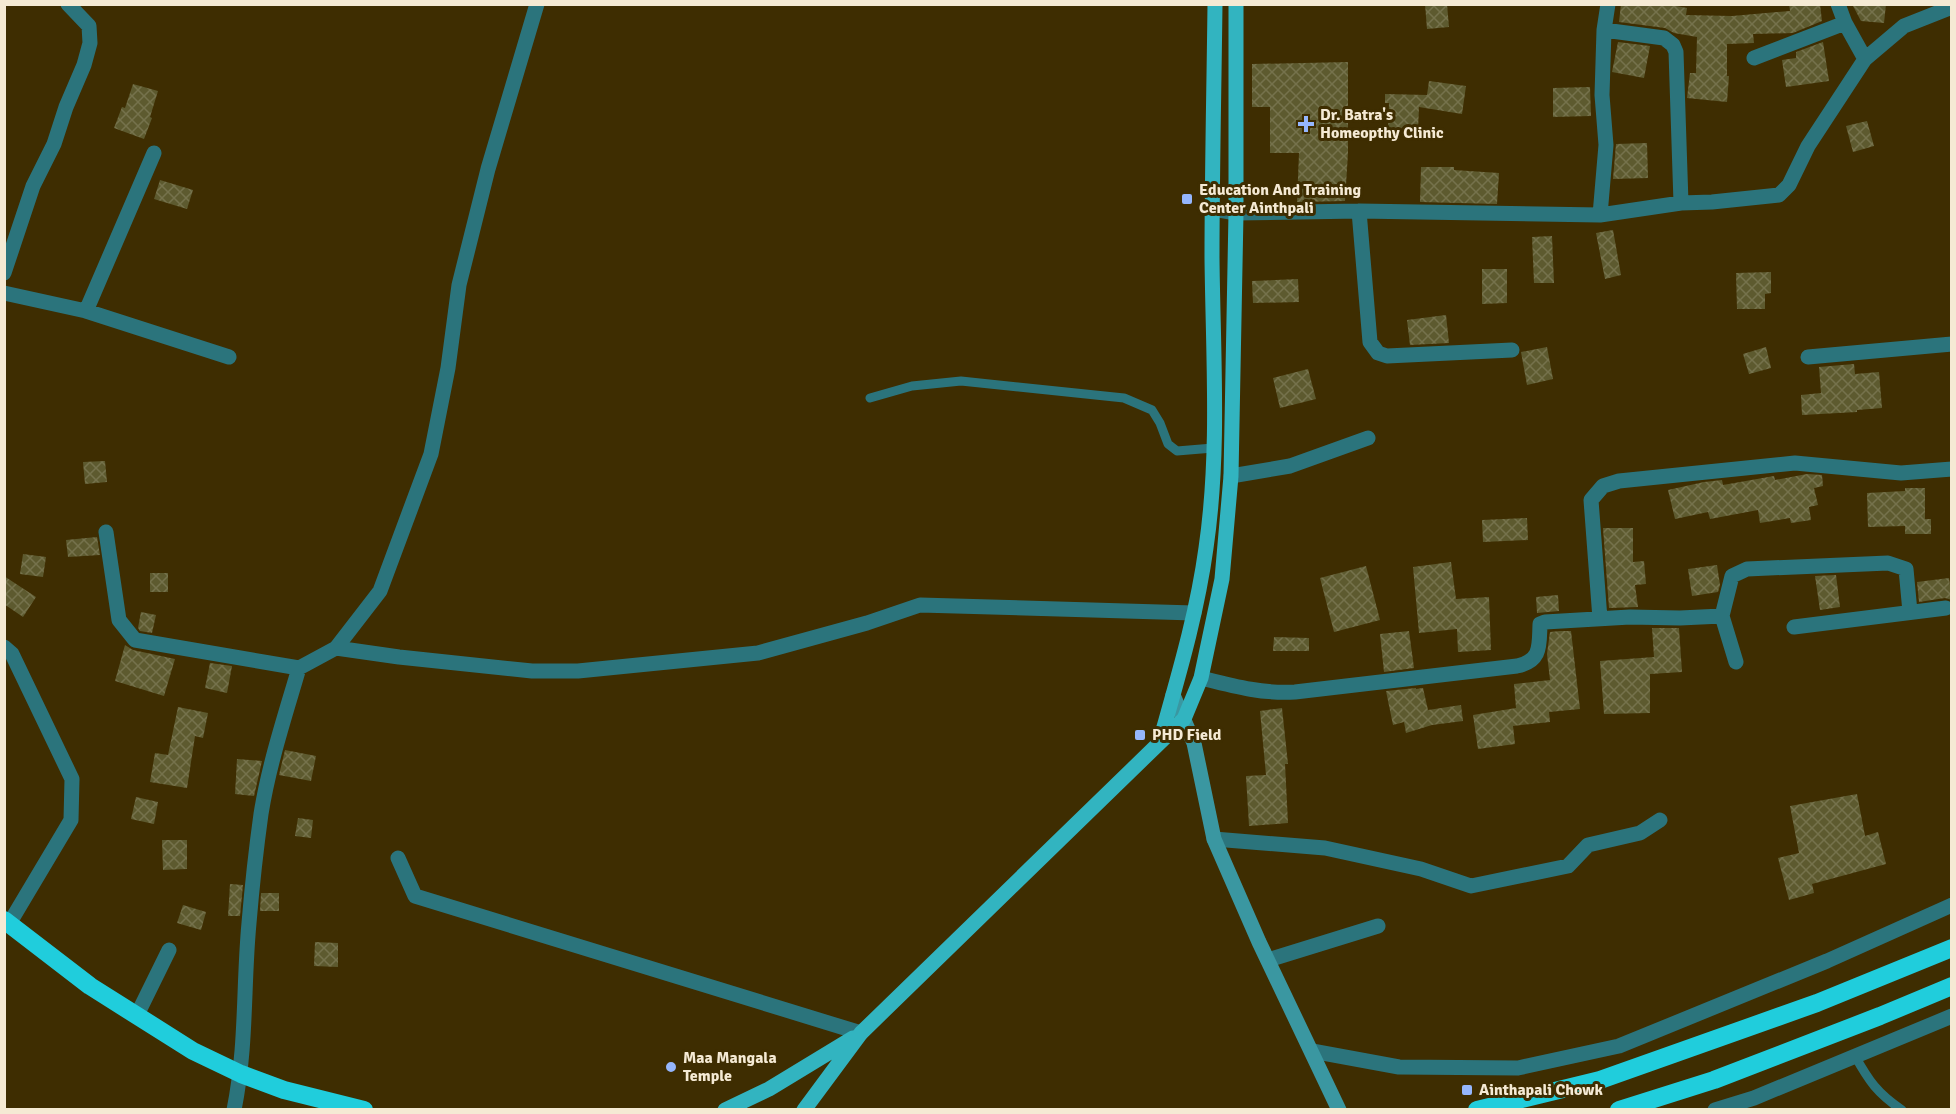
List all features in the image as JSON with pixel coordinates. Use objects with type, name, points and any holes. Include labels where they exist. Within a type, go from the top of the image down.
[{"type":"highway","points":[[7,922],[90,986],[193,1051],[241,1074],[284,1090],[364,1110]]},
{"type":"highway","points":[[1477,1110],[1600,1080],[1817,1003],[1952,948]]},
{"type":"highway","points":[[1619,1110],[1714,1080],[1952,986]]},
{"type":"main road","points":[[1160,741],[1181,671],[1194,613],[1206,548],[1213,479],[1215,4]]},
{"type":"main road","points":[[804,1110],[861,1032],[1184,719],[1201,678],[1222,579],[1230,476],[1236,213],[1236,4]]},
{"type":"main road","points":[[1173,695],[1194,743],[1215,839],[1338,1110]]},
{"type":"main road","points":[[725,1110],[769,1089],[861,1032]]},
{"type":"street","points":[[4,273],[33,186],[54,144],[90,43],[89,26],[68,4]]},
{"type":"street","points":[[106,532],[119,620],[135,640],[299,668],[336,648],[380,591],[431,454],[448,368],[459,285],[488,169],[537,4]]},
{"type":"street","points":[[1600,215],[1606,145],[1602,95],[1604,30],[1608,4]]},
{"type":"street","points":[[1838,4],[1845,23],[1865,59]]},
{"type":"street","points":[[1213,209],[1236,213],[1359,211],[1600,215],[1681,203],[1779,195],[1789,186],[1808,146],[1865,59],[1904,27],[1952,7]]},
{"type":"street","points":[[1754,58],[1845,23]]},
{"type":"street","points":[[1604,30],[1664,38],[1673,45],[1676,51],[1681,203]]},
{"type":"street","points":[[86,311],[154,153]]},
{"type":"street","points":[[1359,211],[1370,342],[1378,353],[1387,356],[1512,350]]},
{"type":"street","points":[[4,293],[86,311],[229,357]]},
{"type":"street","points":[[1808,357],[1952,344]]},
{"type":"street","points":[[1230,476],[1290,466],[1368,438]]},
{"type":"street","points":[[1600,619],[1591,500],[1604,486],[1619,481],[1795,463],[1901,473],[1952,469]]},
{"type":"street","points":[[1736,662],[1722,616],[1732,576],[1747,569],[1888,562],[1906,569],[1910,612]]},
{"type":"street","points":[[336,648],[532,671],[578,671],[758,653],[867,623],[920,605],[1194,613]]},
{"type":"street","points":[[1794,627],[1946,608]]},
{"type":"street","points":[[1201,678],[1243,689],[1275,693],[1517,666],[1527,664],[1538,652],[1540,624],[1545,622],[1722,616]]},
{"type":"street","points":[[7,654],[72,778],[71,820],[7,922]]},
{"type":"street","points":[[234,1110],[241,1074],[249,924],[261,813],[280,733],[299,668]]},
{"type":"street","points":[[1215,839],[1325,848],[1421,869],[1471,886],[1568,866],[1588,845],[1640,833],[1660,820]]},
{"type":"street","points":[[398,858],[415,896],[861,1032]]},
{"type":"street","points":[[1312,1050],[1399,1067],[1518,1068],[1619,1047],[1827,961],[1952,905]]},
{"type":"street","points":[[1268,960],[1378,926]]},
{"type":"street","points":[[137,1016],[169,950]]},
{"type":"street","points":[[1716,1110],[1756,1104],[1855,1056],[1952,1016]]},
{"type":"lane","points":[[870,398],[912,386],[961,381],[1124,398],[1152,410],[1168,444],[1177,451],[1214,448]]},
{"type":"lane","points":[[1855,1056],[1871,1084],[1902,1110]]},
{"type":"building","points":[[1425,4],[1447,4],[1449,27],[1427,29]]},
{"type":"building","points":[[1621,4],[1666,4],[1687,8],[1686,15],[1732,16],[1790,11],[1789,4],[1820,4],[1822,21],[1793,33],[1753,34],[1754,43],[1727,44],[1727,76],[1729,76],[1727,102],[1687,98],[1690,73],[1696,73],[1697,37],[1674,33],[1665,28],[1619,22]]},
{"type":"building","points":[[1852,4],[1886,4],[1884,23],[1861,21]]},
{"type":"building","points":[[1618,42],[1650,46],[1644,78],[1612,72]]},
{"type":"building","points":[[1823,42],[1829,81],[1786,87],[1782,60],[1796,58],[1796,52]]},
{"type":"building","points":[[1348,62],[1348,153],[1345,201],[1297,202],[1299,153],[1270,153],[1270,107],[1252,107],[1252,64]]},
{"type":"building","points":[[1429,81],[1466,86],[1462,114],[1419,107],[1418,131],[1388,130],[1389,103],[1385,103],[1385,94],[1427,95]]},
{"type":"building","points":[[133,84],[158,91],[144,139],[114,128],[122,107],[125,108]]},
{"type":"building","points":[[1590,87],[1591,116],[1553,117],[1553,88]]},
{"type":"building","points":[[1867,121],[1874,146],[1853,152],[1846,126]]},
{"type":"building","points":[[1647,143],[1648,178],[1613,179],[1616,144]]},
{"type":"building","points":[[1421,167],[1454,167],[1454,170],[1499,173],[1497,204],[1420,202]]},
{"type":"building","points":[[160,180],[193,190],[187,209],[154,199]]},
{"type":"building","points":[[1613,230],[1621,275],[1605,279],[1596,233]]},
{"type":"building","points":[[1552,236],[1554,283],[1534,283],[1532,237]]},
{"type":"building","points":[[1482,269],[1507,269],[1507,303],[1482,304]]},
{"type":"building","points":[[1771,272],[1771,293],[1765,294],[1765,309],[1737,309],[1736,273]]},
{"type":"building","points":[[1298,279],[1299,302],[1253,303],[1252,281]]},
{"type":"building","points":[[1446,315],[1449,343],[1410,345],[1407,320]]},
{"type":"building","points":[[1547,347],[1553,379],[1527,385],[1521,352]]},
{"type":"building","points":[[1766,347],[1771,368],[1749,374],[1743,354]]},
{"type":"building","points":[[1854,364],[1855,374],[1879,372],[1882,408],[1857,410],[1857,412],[1802,415],[1801,395],[1821,393],[1819,367]]},
{"type":"building","points":[[1308,369],[1316,399],[1280,408],[1273,378]]},
{"type":"building","points":[[105,461],[107,482],[85,484],[83,462]]},
{"type":"building","points":[[1807,474],[1822,475],[1823,486],[1814,488],[1818,505],[1809,507],[1811,520],[1791,523],[1790,518],[1760,523],[1758,510],[1710,519],[1708,512],[1675,519],[1668,490],[1704,482],[1722,480],[1723,485],[1774,476],[1775,480]]},
{"type":"building","points":[[1905,488],[1925,488],[1925,519],[1931,519],[1931,534],[1905,534],[1905,526],[1868,527],[1867,493],[1905,491]]},
{"type":"building","points":[[1527,518],[1528,540],[1483,542],[1482,520]]},
{"type":"building","points":[[1603,528],[1633,528],[1633,562],[1644,561],[1646,584],[1635,585],[1638,607],[1609,608]]},
{"type":"building","points":[[97,537],[100,555],[68,557],[66,540]]},
{"type":"building","points":[[23,554],[46,557],[43,577],[20,574]]},
{"type":"building","points":[[1451,562],[1456,599],[1489,597],[1491,650],[1458,652],[1457,629],[1419,633],[1413,567]]},
{"type":"building","points":[[1717,565],[1720,585],[1718,592],[1692,596],[1688,569]]},
{"type":"building","points":[[1366,566],[1380,620],[1334,632],[1320,578]]},
{"type":"building","points":[[150,573],[168,573],[168,592],[150,592]]},
{"type":"building","points":[[1836,575],[1840,607],[1820,610],[1815,576]]},
{"type":"building","points":[[4,576],[36,597],[23,617],[4,604]]},
{"type":"building","points":[[1949,578],[1952,600],[1945,598],[1919,602],[1917,582]]},
{"type":"building","points":[[1558,595],[1559,611],[1537,613],[1536,597]]},
{"type":"building","points":[[141,612],[156,615],[152,633],[140,631],[138,628]]},
{"type":"building","points":[[1652,628],[1679,628],[1682,672],[1650,674],[1650,713],[1604,714],[1600,661],[1654,657]]},
{"type":"building","points":[[1409,631],[1414,668],[1384,672],[1380,634]]},
{"type":"building","points":[[1571,631],[1580,709],[1549,712],[1550,722],[1513,726],[1515,744],[1478,749],[1473,715],[1516,708],[1514,684],[1550,680],[1547,654],[1550,632]]},
{"type":"building","points":[[1274,637],[1309,638],[1309,651],[1273,651]]},
{"type":"building","points":[[125,645],[133,650],[175,659],[164,696],[115,681]]},
{"type":"building","points":[[210,663],[232,666],[227,693],[205,688]]},
{"type":"building","points":[[1423,688],[1428,710],[1461,705],[1463,721],[1432,725],[1406,733],[1404,722],[1393,725],[1386,691]]},
{"type":"building","points":[[178,707],[208,713],[203,738],[195,736],[187,788],[150,782],[155,753],[168,755]]},
{"type":"building","points":[[1282,708],[1288,764],[1285,764],[1288,823],[1249,826],[1246,776],[1266,775],[1260,711]]},
{"type":"building","points":[[285,750],[316,756],[311,781],[279,775]]},
{"type":"building","points":[[237,759],[262,761],[254,796],[235,794]]},
{"type":"building","points":[[1857,794],[1865,836],[1878,832],[1886,864],[1812,884],[1814,893],[1789,900],[1778,858],[1799,853],[1790,806]]},
{"type":"building","points":[[136,797],[158,802],[154,824],[131,819]]},
{"type":"building","points":[[298,818],[313,820],[311,838],[295,836]]},
{"type":"building","points":[[162,840],[187,840],[187,869],[163,870]]},
{"type":"building","points":[[230,884],[243,885],[240,916],[228,916]]},
{"type":"building","points":[[261,893],[279,893],[279,911],[260,911]]},
{"type":"building","points":[[183,905],[206,912],[201,930],[177,923]]},
{"type":"building","points":[[315,942],[338,943],[338,967],[314,966]]},
{"type":"place","name":"Dr. Batra's Homeopthy Clinic","points":[[1306,124]]},
{"type":"place","name":"Education And Training Center Ainthpali","points":[[1187,199]]},
{"type":"place","name":"PHD Field","points":[[1140,735]]},
{"type":"place","name":"Maa Mangala Temple","points":[[671,1067]]},
{"type":"place","name":"Ainthapali Chowk","points":[[1467,1090]]}]
